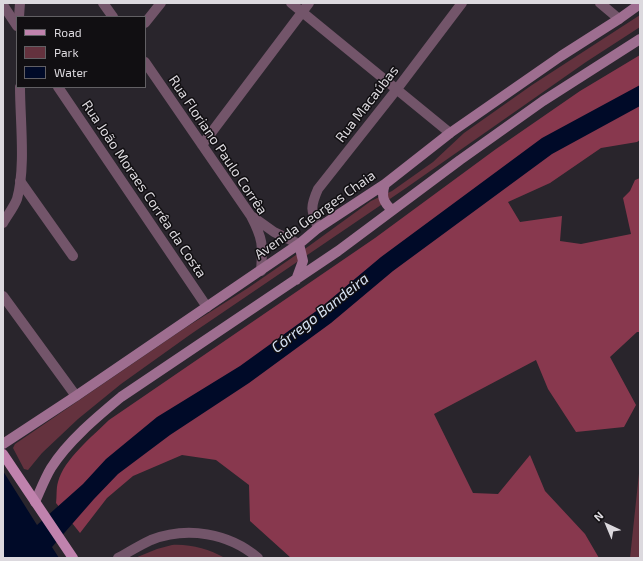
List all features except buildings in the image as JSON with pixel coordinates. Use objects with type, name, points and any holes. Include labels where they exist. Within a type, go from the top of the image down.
[{"type":"main road","name":"Avenida Georges Chaia","points":[[3,444],[261,271],[299,244],[318,228],[384,184],[450,133],[560,56],[640,4]]},
{"type":"main road","points":[[35,502],[51,469],[62,453],[97,417],[121,397],[338,251],[460,160],[543,101],[640,39]]},
{"type":"main road","points":[[384,184],[382,193],[383,200],[392,210]]},
{"type":"main road","points":[[296,280],[302,261],[299,244]]},
{"type":"main road","points":[[3,454],[73,558]]},
{"type":"street","points":[[19,16],[20,3]]},
{"type":"street","points":[[103,3],[112,16]]},
{"type":"street","points":[[146,22],[161,3]]},
{"type":"street","points":[[291,3],[450,133]]},
{"type":"street","points":[[202,145],[309,3]]},
{"type":"street","name":"Rua Macaúbas","points":[[318,228],[312,212],[312,202],[318,189],[397,89],[462,3]]},
{"type":"street","points":[[600,3],[619,19]]},
{"type":"street","points":[[3,5],[16,24]]},
{"type":"street","name":"Rua Floriano Paulo Corrêa","points":[[146,63],[251,216],[260,232],[262,248],[261,271]]},
{"type":"street","points":[[3,223],[16,200],[20,181],[20,88]]},
{"type":"street","name":"Rua João Moraes Corrêa da Costa","points":[[59,88],[207,307]]},
{"type":"street","points":[[20,181],[74,256]]},
{"type":"street","points":[[251,216],[274,232],[299,244]]},
{"type":"street","points":[[3,296],[76,396]]},
{"type":"street","points":[[118,558],[151,540],[171,535],[191,533],[209,534],[231,540],[249,550],[258,558]]},
{"type":"street","points":[[127,558],[136,548]]},
{"type":"green space","points":[[640,15],[640,27],[586,62],[406,188],[191,334],[121,384],[78,419],[42,453],[28,470],[24,469],[13,448],[15,444],[185,328],[248,288],[371,201],[392,191],[433,162],[464,133],[532,85]]},
{"type":"green space","points":[[640,464],[640,558],[630,558]]},
{"type":"green space","points":[[172,545],[186,545],[199,548],[225,558],[135,558]]},
{"type":"shaded area","points":[[640,55],[640,140],[637,142],[601,148],[550,183],[508,202],[520,222],[562,216],[560,241],[581,244],[631,234],[623,198],[630,191],[635,180],[640,178],[640,332],[637,332],[610,357],[636,405],[624,427],[576,432],[548,389],[536,360],[434,414],[473,493],[498,494],[530,455],[545,491],[585,534],[599,558],[291,558],[250,521],[249,485],[216,460],[182,455],[133,476],[107,498],[80,533],[56,503],[57,484],[61,473],[73,456],[109,420],[375,238],[496,149],[580,91]]},
{"type":"water","name":"Córrego Bandeira","points":[[640,85],[640,106],[552,154],[393,271],[331,323],[249,383],[170,435],[118,474],[52,547],[59,558],[3,558],[3,471],[37,525],[83,484],[106,459],[157,417],[240,366],[319,309],[381,257],[542,138]]}]
